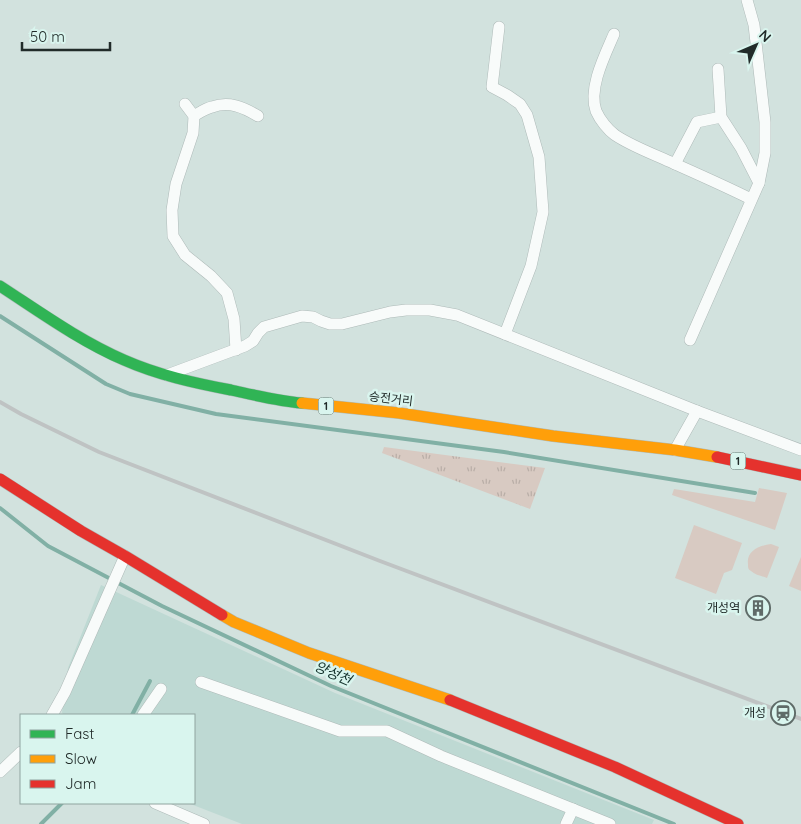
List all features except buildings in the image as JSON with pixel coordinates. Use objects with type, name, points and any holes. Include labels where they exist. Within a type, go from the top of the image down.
[{"type":"main road","name":"승전거리","points":[[0,286],[86,342],[124,360],[165,375],[208,386],[281,401],[399,413],[552,436],[675,450],[801,475]]},
{"type":"main road","points":[[0,479],[81,531],[234,622],[309,653],[454,701],[615,767],[738,824]]},
{"type":"street","points":[[690,340],[752,199],[765,153],[765,122],[754,25],[747,0]]},
{"type":"street","points":[[499,27],[492,87],[520,104],[527,115],[539,157],[543,212],[531,266],[505,334]]},
{"type":"street","points":[[614,34],[598,72],[595,98],[596,111],[604,124],[614,135],[752,199]]},
{"type":"street","points":[[718,69],[721,117],[741,148],[758,182]]},
{"type":"street","points":[[186,104],[194,116],[193,133],[176,184],[172,210],[172,236],[185,255],[212,276],[227,294],[234,318],[236,350]]},
{"type":"street","points":[[194,116],[212,106],[231,104],[246,109],[258,116]]},
{"type":"street","points":[[674,164],[697,122],[721,117]]},
{"type":"street","points":[[165,375],[236,350],[253,341],[264,327],[302,316],[313,317],[330,324],[342,324],[390,312],[430,310],[457,315],[697,411],[801,450]]},
{"type":"street","points":[[675,450],[697,411]]},
{"type":"street","points":[[53,714],[65,692],[125,556]]},
{"type":"street","points":[[201,682],[340,731],[386,731],[440,756],[610,824]]},
{"type":"street","points":[[144,714],[161,689]]},
{"type":"street","points":[[0,772],[20,753]]},
{"type":"street","points":[[157,804],[204,824]]},
{"type":"street","points":[[566,824],[573,809]]},
{"type":"shaded area","points":[[101,585],[335,693],[654,820],[652,824],[242,824],[191,804],[195,804],[195,714],[63,714],[68,668]]},
{"type":"green space","points":[[384,447],[545,468],[530,509],[382,453]]},
{"type":"green space","points":[[759,488],[787,493],[775,530],[672,495],[674,489],[755,502]]},
{"type":"green space","points":[[694,525],[742,543],[732,570],[724,573],[716,594],[675,578]]},
{"type":"green space","points":[[771,544],[779,547],[767,578],[754,574],[748,567],[748,559],[751,552]]},
{"type":"green space","points":[[801,557],[801,591],[789,586]]},
{"type":"waterway","points":[[0,316],[106,384],[130,394],[216,414],[504,452],[755,493]]},
{"type":"waterway","name":"양성천","points":[[0,508],[48,546],[162,606],[331,686],[674,824]]},
{"type":"waterway","points":[[133,714],[150,681]]},
{"type":"waterway","points":[[41,824],[61,804]]},
{"type":"railway","points":[[0,402],[99,452],[380,561],[801,719]]},
{"type":"traffic: fast","points":[[0,286],[76,335],[137,365],[190,381],[266,398],[302,403]]},
{"type":"traffic: slow","points":[[302,403],[399,413],[553,436],[675,450],[717,457]]},
{"type":"traffic: slow","points":[[222,615],[234,622],[309,653],[450,700]]},
{"type":"traffic: jam","points":[[717,457],[801,475]]},
{"type":"traffic: jam","points":[[0,479],[81,531],[222,615]]},
{"type":"traffic: jam","points":[[450,700],[615,767],[738,824]]},
{"type":"place","name":"개성역","points":[[758,608]]},
{"type":"place","name":"개성","points":[[783,713]]}]
